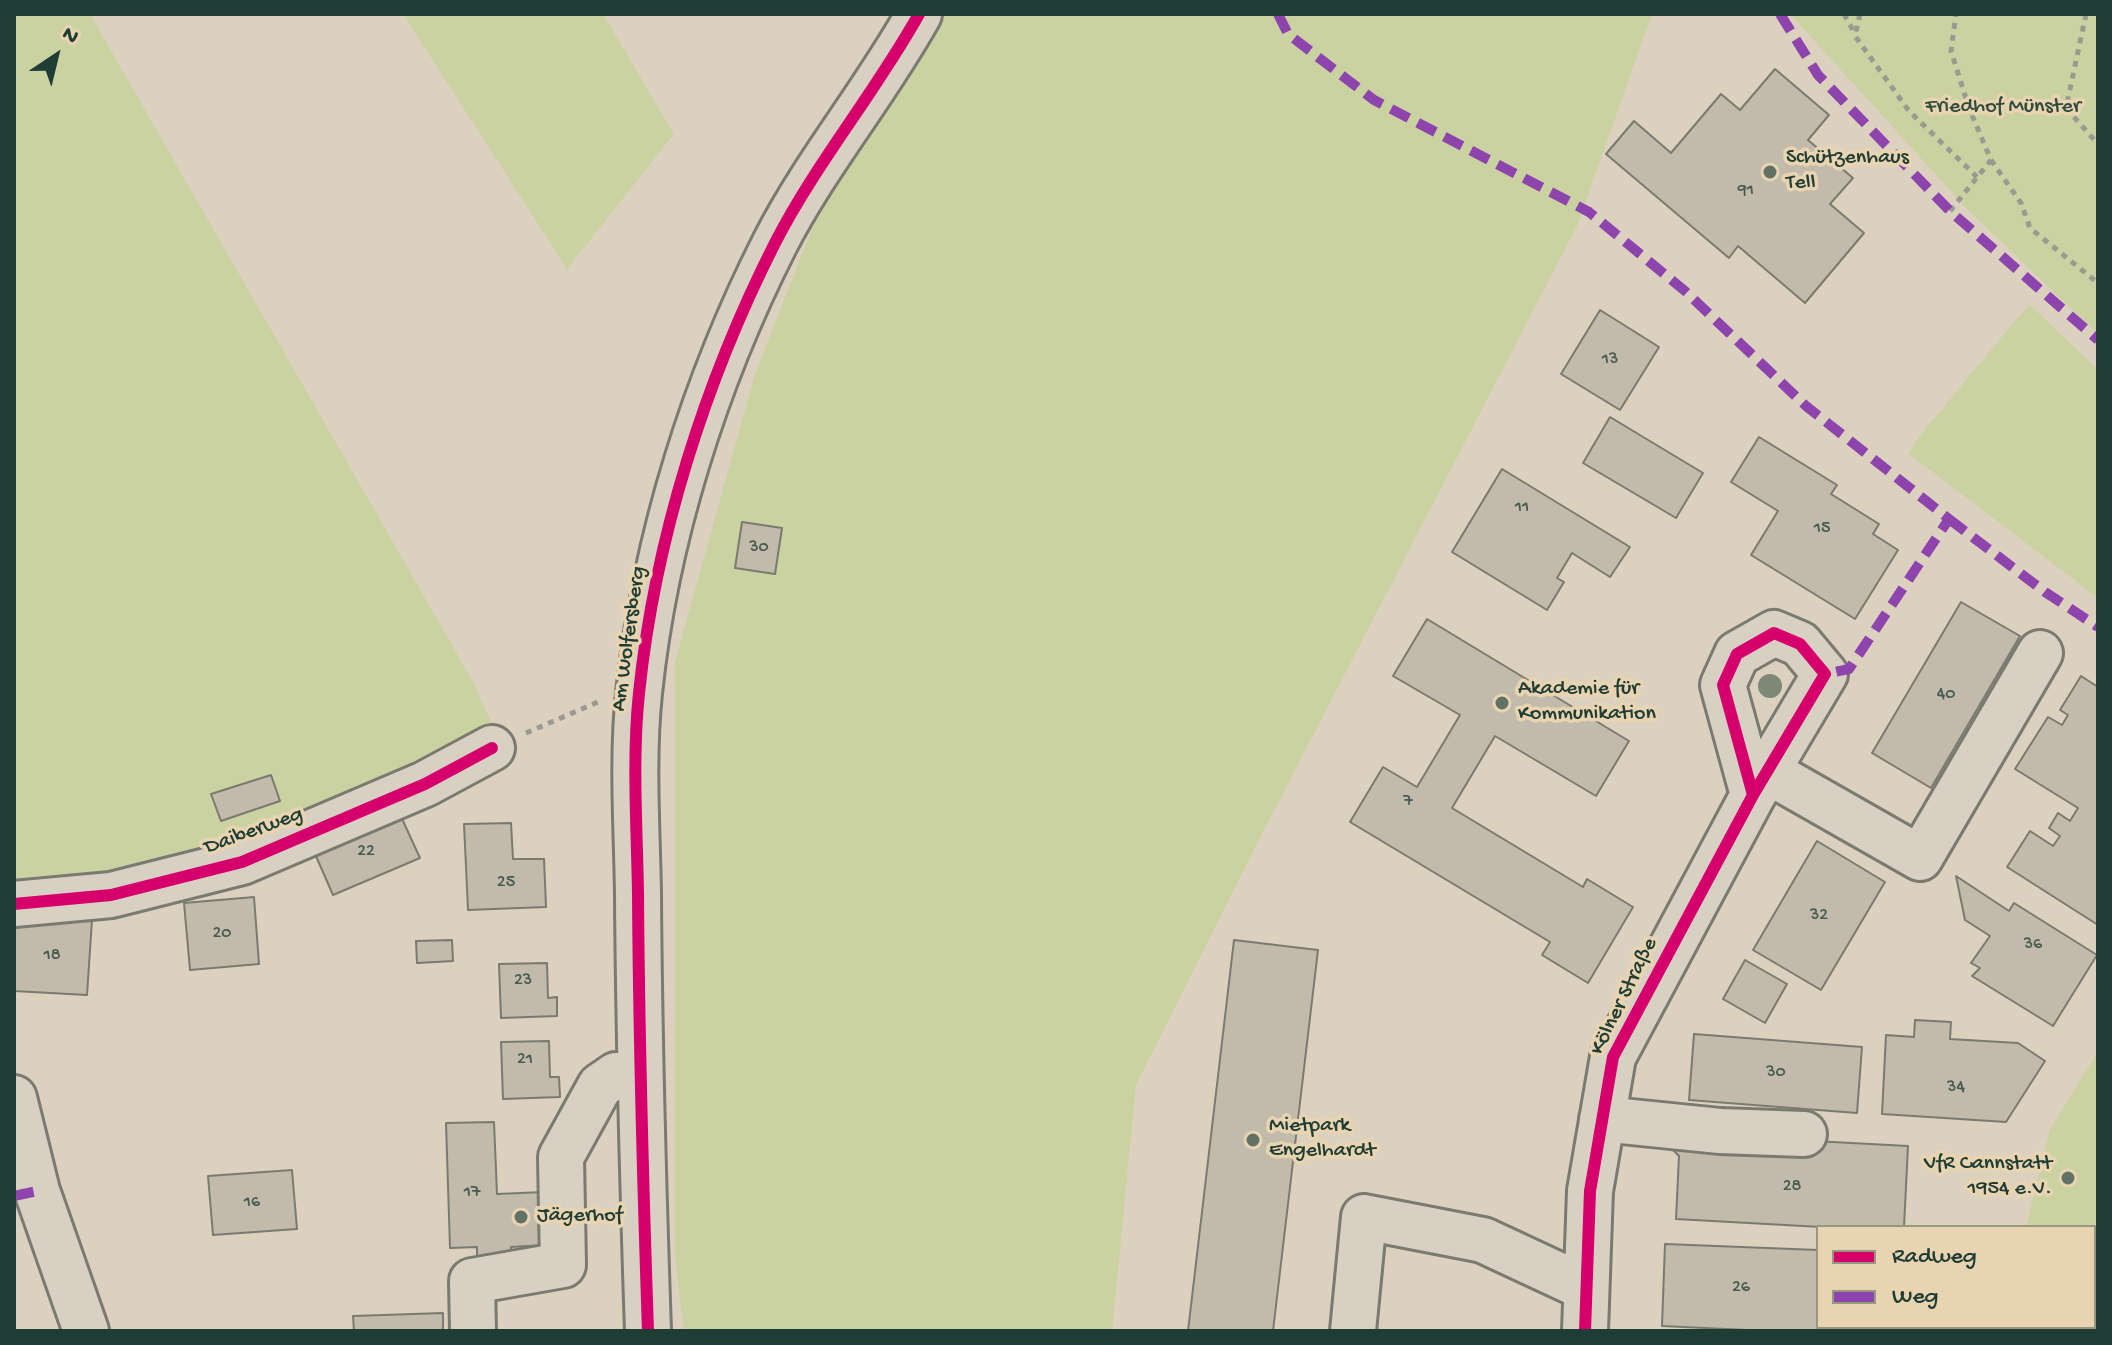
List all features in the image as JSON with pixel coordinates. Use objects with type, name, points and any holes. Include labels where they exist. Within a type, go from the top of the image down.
[{"type":"street","name":"Am Wolfersberg","points":[[648,1331],[640,1075],[637,783],[638,695],[652,604],[668,529],[696,433],[731,342],[775,243],[919,14]]},
{"type":"street","name":"Kölner Straße","points":[[1585,1331],[1590,1191],[1613,1057],[1761,784],[1920,858],[2040,653]]},
{"type":"street","name":"Daiberweg","points":[[14,904],[111,895],[242,862],[425,784],[492,748]]},
{"type":"street","points":[[473,1331],[472,1281],[563,1265],[561,1157],[600,1086],[616,1075],[640,1075]]},
{"type":"street","points":[[14,1098],[37,1191],[86,1331]]},
{"type":"street","points":[[1602,1119],[1720,1131],[1804,1134]]},
{"type":"street","points":[[1353,1331],[1364,1217],[1483,1240],[1586,1288]]},
{"type":"path","points":[[1844,14],[1855,36],[1909,111],[1977,177]]},
{"type":"path","points":[[1855,36],[1860,14]]},
{"type":"path","points":[[1956,14],[1951,51],[1969,108],[1991,160],[2021,203],[2030,228],[2098,283]]},
{"type":"path","points":[[2086,14],[2066,108],[2098,144]]},
{"type":"path","points":[[1950,211],[1991,160]]},
{"type":"path","points":[[492,748],[601,701]]},
{"type":"green space","points":[[14,14],[90,14],[472,680],[503,748],[428,787],[14,908]]},
{"type":"green space","points":[[403,14],[603,14],[674,134],[567,269]]},
{"type":"green space","points":[[923,14],[1652,14],[1577,226],[1264,830],[1136,1085],[1112,1331],[684,1331],[675,1256],[675,662],[755,374],[813,226]]},
{"type":"green space","name":"Friedhof Münster","points":[[1790,14],[2098,14],[2098,334],[1968,210]]},
{"type":"green space","points":[[2029,304],[2098,370],[2098,598],[1909,454],[1918,438]]},
{"type":"green space","name":"VfR Cannstatt 1954 e.V.","points":[[2098,1052],[2098,1331],[2001,1331],[2096,1329],[2096,1225],[2026,1225],[2050,1129]]},
{"type":"building","points":[[1775,69],[1829,115],[1808,140],[1853,178],[1830,204],[1864,233],[1805,303],[1738,246],[1729,258],[1606,154],[1634,121],[1671,153],[1721,94],[1740,110]]},
{"type":"building","points":[[1600,310],[1659,347],[1620,410],[1561,374]]},
{"type":"building","points":[[1610,417],[1703,473],[1676,518],[1583,463]]},
{"type":"building","points":[[1759,437],[1837,485],[1831,494],[1879,524],[1873,534],[1898,550],[1855,619],[1751,555],[1778,511],[1731,482]]},
{"type":"building","points":[[1502,469],[1630,547],[1610,577],[1572,553],[1557,578],[1564,582],[1547,610],[1452,552]]},
{"type":"building","points":[[742,522],[782,528],[775,574],[735,568]]},
{"type":"building","points":[[1961,602],[2020,636],[1931,788],[1872,753]]},
{"type":"building","points":[[1427,619],[1629,741],[1596,796],[1495,736],[1452,808],[1583,887],[1587,879],[1633,907],[1588,983],[1542,955],[1550,942],[1350,822],[1383,767],[1417,787],[1460,715],[1393,676]]},
{"type":"building","points":[[2081,676],[2098,687],[2098,925],[2007,867],[2030,831],[2053,846],[2060,836],[2049,828],[2058,813],[2070,821],[2078,808],[2015,769],[2048,717],[2062,725],[2068,715],[2060,710]]},
{"type":"building","points":[[271,775],[280,801],[221,821],[211,794]]},
{"type":"building","points":[[398,810],[420,858],[333,895],[312,847]]},
{"type":"building","points":[[511,823],[513,859],[544,859],[546,907],[468,910],[464,824]]},
{"type":"building","points":[[1817,841],[1885,882],[1821,990],[1753,950]]},
{"type":"building","points":[[1956,876],[2009,911],[2014,903],[2097,955],[2053,1026],[1972,976],[1980,968],[1971,963],[1990,936],[1965,920]]},
{"type":"building","points":[[254,897],[259,964],[190,970],[184,903]]},
{"type":"building","points":[[14,916],[92,920],[87,995],[14,991]]},
{"type":"building","points":[[452,940],[453,961],[417,963],[416,941]]},
{"type":"building","name":"Mietpark Engelhardt","points":[[1234,940],[1318,950],[1273,1331],[1188,1331]]},
{"type":"building","points":[[1745,960],[1787,984],[1765,1023],[1723,999]]},
{"type":"building","points":[[547,963],[548,998],[557,997],[557,1016],[501,1018],[499,964]]},
{"type":"building","points":[[1915,1020],[1951,1022],[1950,1039],[2018,1043],[2045,1061],[2006,1122],[1882,1114],[1886,1035],[1914,1037]]},
{"type":"building","points":[[1694,1034],[1862,1047],[1857,1113],[1689,1100]]},
{"type":"building","points":[[549,1041],[550,1077],[559,1077],[560,1097],[503,1099],[501,1042]]},
{"type":"building","points":[[494,1122],[497,1194],[544,1192],[546,1245],[511,1247],[511,1264],[477,1265],[477,1247],[450,1248],[446,1123]]},
{"type":"building","points":[[1662,1139],[1707,1148],[1813,1154],[1814,1141],[1908,1146],[1904,1225],[1816,1227],[1676,1219],[1679,1156]]},
{"type":"building","points":[[292,1170],[297,1229],[213,1235],[208,1176]]},
{"type":"building","points":[[1665,1244],[1816,1250],[1816,1329],[1864,1331],[1769,1331],[1662,1326]]},
{"type":"building","points":[[443,1313],[443,1331],[354,1331],[353,1316]]},
{"type":"marked path","points":[[1278,14],[1288,34],[1374,100],[1589,212],[1685,291],[1806,406],[1949,519],[1849,669],[1825,674]]},
{"type":"marked path","points":[[1780,14],[1818,75],[1950,211],[2098,340]]},
{"type":"marked path","points":[[1949,519],[2045,592],[2098,627]]},
{"type":"marked path","points":[[14,1196],[37,1191]]},
{"type":"cycle path","points":[[648,1331],[635,768],[639,693],[657,577],[705,405],[750,296],[791,213],[919,14]]},
{"type":"cycle path","points":[[1585,1331],[1590,1191],[1613,1057],[1753,795],[1825,674],[1800,644],[1774,633],[1737,654],[1723,685],[1753,795]]},
{"type":"cycle path","points":[[14,904],[111,895],[242,862],[425,784],[492,748]]},
{"type":"place","name":"Schützenhaus Tell","points":[[1770,172]]},
{"type":"place","name":"Akademie für Kommunikation","points":[[1502,703]]},
{"type":"place","name":"Mietpark Engelhardt","points":[[1253,1140]]},
{"type":"place","name":"VfR Cannstatt 1954 e.V.","points":[[2068,1178]]},
{"type":"place","name":"Jägerhof","points":[[521,1217]]}]
